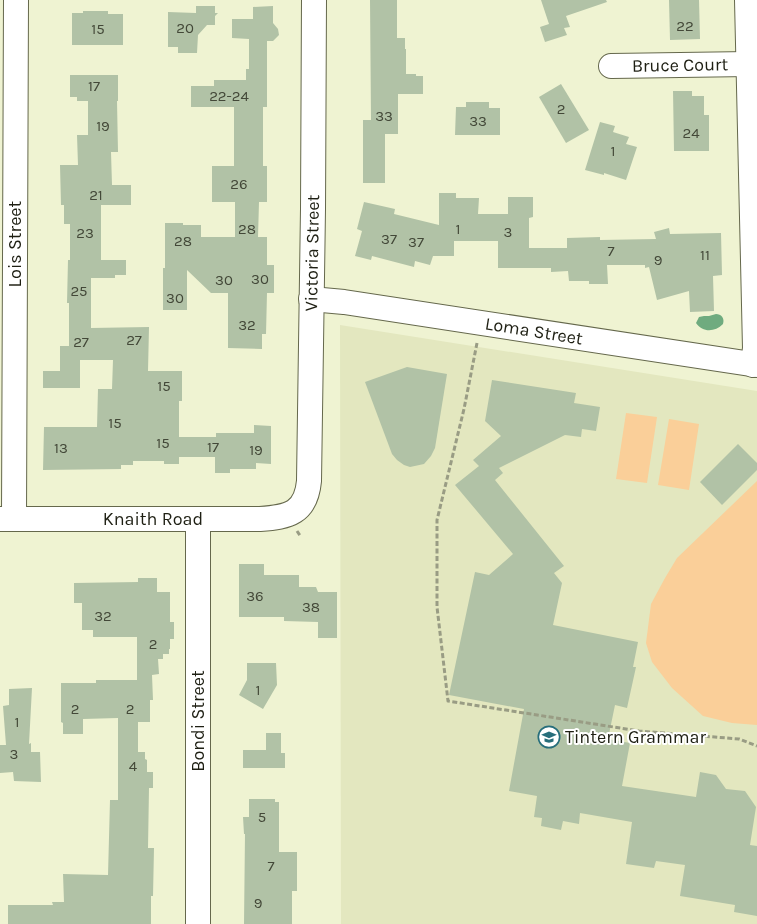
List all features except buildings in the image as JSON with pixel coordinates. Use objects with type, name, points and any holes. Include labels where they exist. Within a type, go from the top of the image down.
[{"type":"street","name":"Lois Street","points":[[7,519],[16,0]]},
{"type":"street","name":"Victoria Street","points":[[302,505],[307,494],[309,481],[314,0]]},
{"type":"street","points":[[747,0],[755,365]]},
{"type":"street","name":"Bruce Court","points":[[611,66],[749,64]]},
{"type":"street","name":"Loma Street","points":[[311,299],[364,305],[755,365]]},
{"type":"street","name":"Knaith Road","points":[[7,519],[260,519],[287,516],[302,505]]},
{"type":"street","name":"Bondi Street","points":[[198,519],[198,924]]},
{"type":"path","points":[[477,343],[464,409],[437,520],[437,607],[448,701],[639,731],[739,739],[757,746]]},
{"type":"shaded area","points":[[716,314],[723,318],[723,324],[716,329],[706,330],[696,323],[699,317]]},
{"type":"shaded area","name":"Tintern Grammar","points":[[340,325],[757,391],[757,924],[341,924]]},
{"type":"shaded area","points":[[626,413],[657,417],[647,483],[616,479]]},
{"type":"shaded area","points":[[669,419],[699,424],[689,490],[658,485]]},
{"type":"shaded area","points":[[757,481],[757,725],[732,723],[703,716],[672,688],[652,662],[646,643],[651,604],[677,558]]},
{"type":"place","name":"Tintern Grammar","points":[[549,737]]}]
